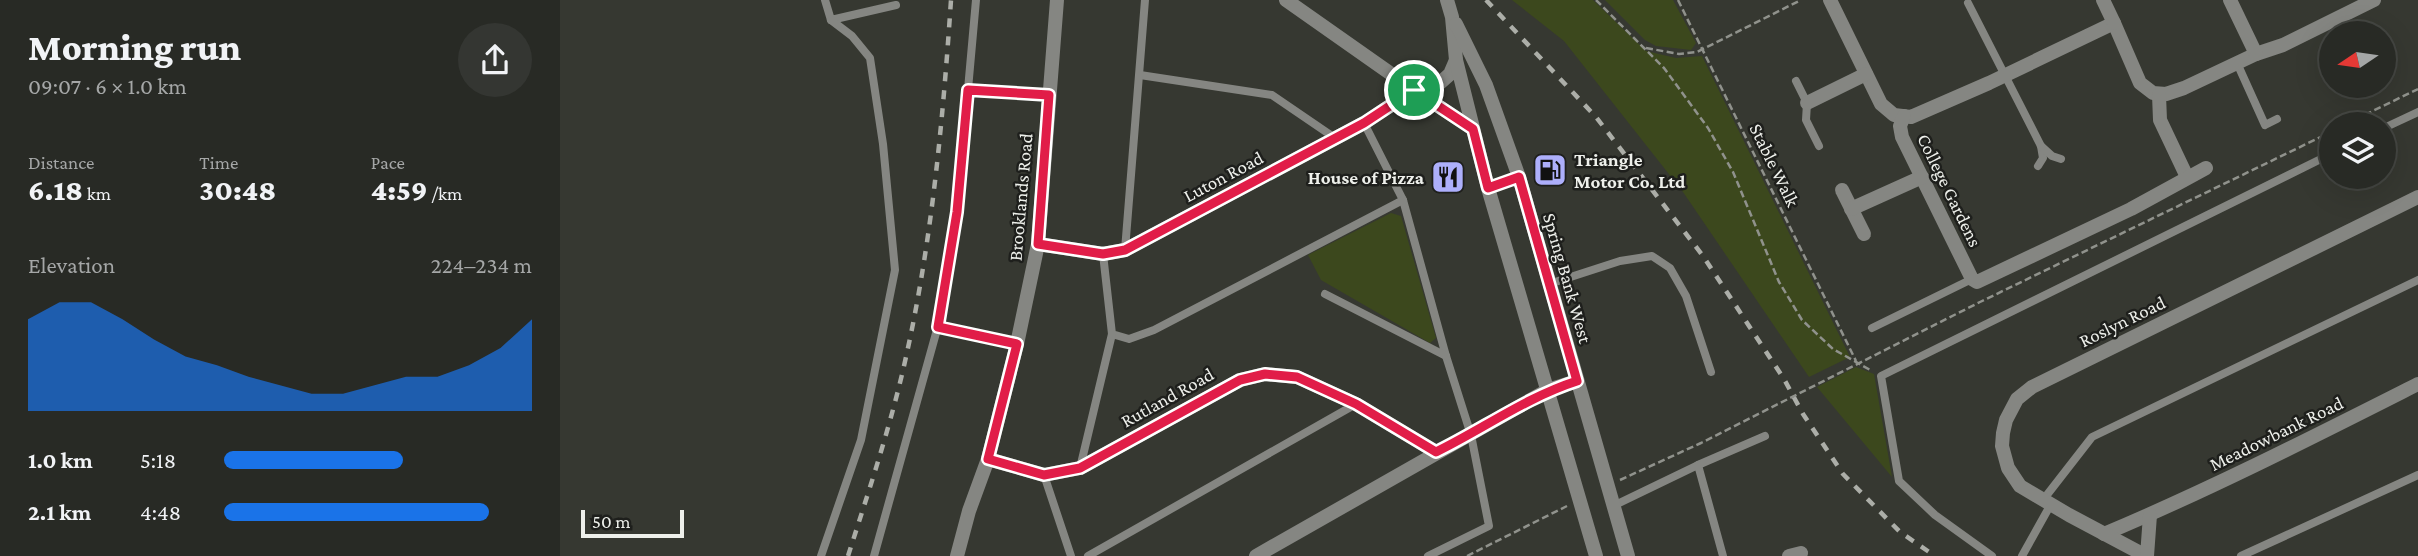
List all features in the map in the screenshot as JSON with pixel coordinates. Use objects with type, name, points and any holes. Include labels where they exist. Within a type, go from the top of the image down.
[{"type":"street","name":"Brooklands Road","points":[[957,556],[969,511],[988,459],[1017,344],[1038,244],[1057,0]]},
{"type":"street","points":[[1286,0],[1473,129]]},
{"type":"street","name":"Spring Bank West","points":[[1447,0],[1452,17],[1486,85],[1519,177],[1628,556]]},
{"type":"street","name":"College Gardens","points":[[1830,0],[1881,104],[1894,115],[1911,117],[2114,23]]},
{"type":"street","points":[[2103,0],[2140,83],[2159,95],[2184,88],[2256,54],[2283,45],[2374,0]]},
{"type":"street","points":[[2230,0],[2256,54]]},
{"type":"street","name":"Spring Bank West","points":[[1452,17],[1456,60],[1488,188],[1596,556]]},
{"type":"street","name":"Luton Road","points":[[1038,244],[1103,254],[1125,250],[1364,123],[1414,90],[1441,82],[1450,74],[1456,60]]},
{"type":"street","points":[[1807,103],[1866,74]]},
{"type":"street","points":[[2159,95],[2160,120],[2187,177]]},
{"type":"street","name":"College Gardens","points":[[1904,116],[1900,126],[1902,137],[1972,279]]},
{"type":"street","points":[[1972,279],[1977,282],[2131,209],[2206,168]]},
{"type":"street","points":[[1852,209],[1922,177]]},
{"type":"street","points":[[1842,190],[1864,234]]},
{"type":"street","name":"Roslyn Road","points":[[2147,556],[2020,486],[2008,468],[2002,446],[2006,420],[2017,399],[2032,387],[2418,197]]},
{"type":"street","name":"Rutland Road","points":[[988,459],[1044,475],[1080,468],[1240,380],[1265,374],[1297,377],[1356,404],[1436,452]]},
{"type":"street","points":[[1256,556],[1548,390],[1577,381]]},
{"type":"street","name":"Meadowbank Road","points":[[2104,534],[2150,515],[2418,384]]},
{"type":"street","points":[[2147,556],[2150,515]]},
{"type":"lane","points":[[821,556],[861,440],[895,270],[883,144],[870,58],[852,37],[831,20],[825,0]]},
{"type":"lane","points":[[874,556],[938,327],[957,212],[976,0]]},
{"type":"lane","points":[[1125,250],[1145,0]]},
{"type":"lane","points":[[1968,3],[2041,146],[2043,158],[2038,166]]},
{"type":"lane","points":[[831,20],[896,5]]},
{"type":"lane","points":[[2237,63],[2265,125],[2277,119]]},
{"type":"lane","points":[[1140,75],[1272,95],[1335,138]]},
{"type":"lane","points":[[1796,81],[1807,103],[1807,120],[1819,146]]},
{"type":"lane","points":[[968,90],[1049,95]]},
{"type":"lane","points":[[2396,122],[2418,111]]},
{"type":"lane","points":[[1364,123],[1403,200],[1471,435],[1489,526],[1428,556]]},
{"type":"lane","points":[[2041,146],[2052,156],[2061,159]]},
{"type":"lane","points":[[1992,556],[1935,515],[1899,481],[1881,376],[2319,160]]},
{"type":"lane","points":[[1488,188],[1519,177]]},
{"type":"lane","points":[[1112,334],[1129,339],[1154,330],[1403,200]]},
{"type":"lane","points":[[1080,468],[1112,334],[1103,254]]},
{"type":"lane","points":[[1549,284],[1620,261],[1652,256],[1670,268],[1686,296],[1711,372]]},
{"type":"lane","points":[[1872,328],[1972,279]]},
{"type":"lane","points":[[2022,556],[2047,502],[2092,438],[2418,280]]},
{"type":"lane","points":[[1325,294],[1446,356]]},
{"type":"lane","points":[[938,327],[1017,344]]},
{"type":"lane","points":[[1088,556],[1356,404]]},
{"type":"lane","points":[[1613,506],[1765,436]]},
{"type":"lane","points":[[1698,465],[1723,556]]},
{"type":"lane","points":[[1044,475],[1071,556]]},
{"type":"lane","points":[[2241,556],[2418,475]]},
{"type":"path","points":[[1596,0],[1646,48],[1672,78],[1723,151],[1750,208],[1779,282],[1792,306],[1816,336],[1881,376]]},
{"type":"path","name":"Stable Walk","points":[[1678,0],[1858,364]]},
{"type":"path","points":[[1646,48],[1690,54],[1801,0]]},
{"type":"path","points":[[2371,112],[2418,89]]},
{"type":"path","points":[[1607,486],[1701,443],[1980,302],[2319,138]]},
{"type":"path","points":[[1467,556],[1578,500]]},
{"type":"path","points":[[1476,551],[1483,556]]},
{"type":"green space","points":[[1512,0],[1593,0],[1646,51],[1676,58],[1702,56],[1850,357],[1809,377],[1683,192],[1564,41]]},
{"type":"green space","points":[[1605,0],[1673,0],[1696,43],[1691,50],[1656,46],[1645,40]]},
{"type":"green space","points":[[1391,213],[1401,216],[1436,338],[1430,343],[1321,280],[1308,255]]},
{"type":"green space","points":[[1856,367],[1874,374],[1892,477],[1817,387]]},
{"type":"railway","points":[[848,556],[894,408],[915,313],[935,179],[951,0]]},
{"type":"railway","points":[[1486,0],[1596,117],[1703,256],[1843,474],[1900,532],[1935,556]]},
{"type":"place","name":"Triangle Motor Co. Ltd","points":[[1550,170]]},
{"type":"place","name":"House of Pizza","points":[[1448,177]]},
{"type":"route","points":[[968,90],[1049,95],[1038,244],[1103,254],[1125,250],[1364,123],[1414,90],[1473,129],[1488,188],[1519,177],[1577,381],[1548,390],[1436,452],[1356,404],[1297,377],[1265,374],[1240,380],[1080,468],[1044,475],[988,459],[1017,344],[938,327],[957,212],[968,90]]}]
